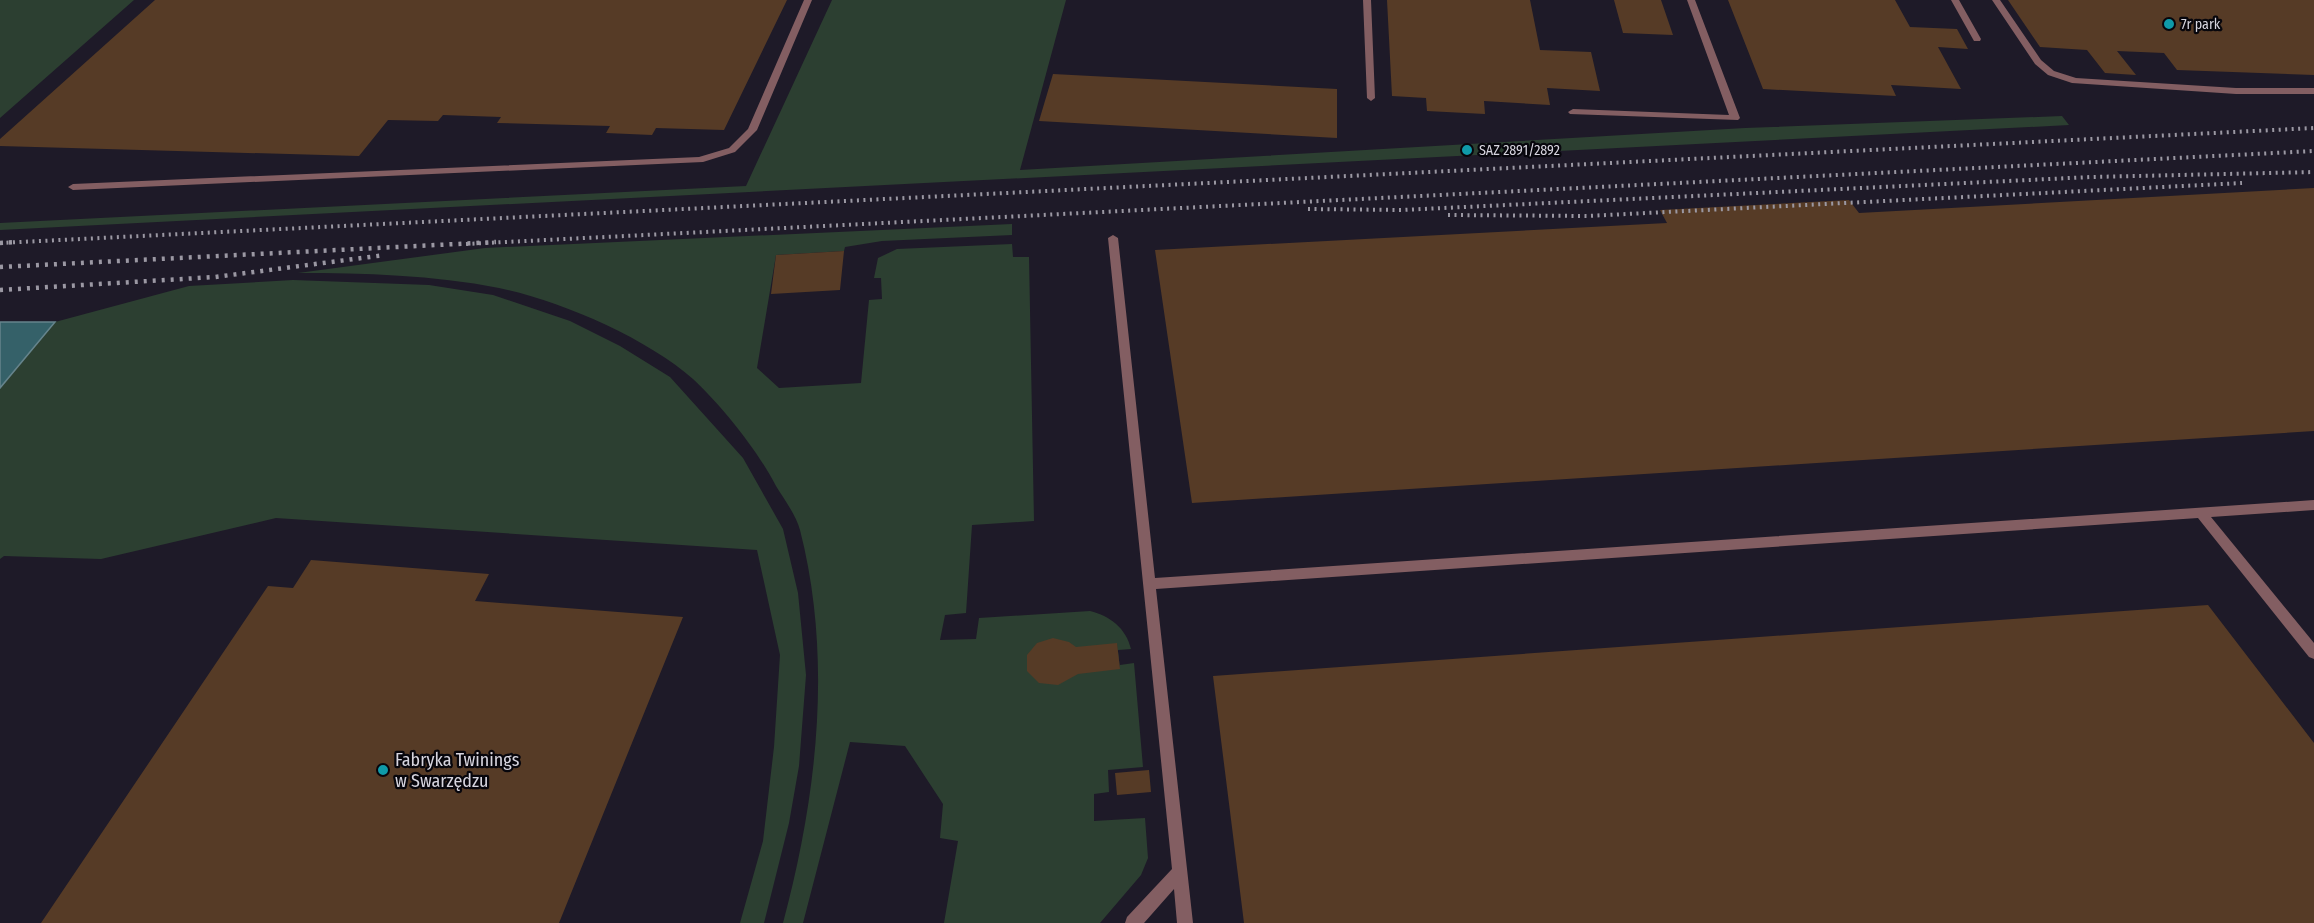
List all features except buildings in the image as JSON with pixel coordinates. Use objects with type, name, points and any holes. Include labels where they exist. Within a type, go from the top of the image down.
[{"type":"lane","points":[[73,187],[700,160],[732,150],[752,130],[808,0]]},
{"type":"lane","points":[[1367,0],[1371,98]]},
{"type":"lane","points":[[1573,112],[1735,118],[1690,0]]},
{"type":"lane","points":[[1955,0],[1977,39]]},
{"type":"lane","points":[[1996,0],[2038,62],[2051,73],[2075,81],[2236,91],[2314,91]]},
{"type":"lane","points":[[1113,238],[1185,923]]},
{"type":"lane","points":[[1149,584],[2314,505]]},
{"type":"lane","points":[[2201,513],[2314,653]]},
{"type":"lane","points":[[1133,923],[1180,871]]},
{"type":"shaded area","points":[[0,0],[134,0],[0,118]]},
{"type":"shaded area","points":[[832,0],[1066,0],[1020,170],[1745,128],[2062,116],[2069,125],[0,230],[0,223],[746,186]]},
{"type":"shaded area","points":[[1012,224],[1012,235],[882,241],[845,247],[844,251],[776,255],[757,368],[779,388],[861,383],[869,300],[882,299],[881,278],[874,278],[878,258],[897,249],[1012,244],[1013,257],[1029,257],[1034,521],[972,525],[966,613],[945,615],[940,640],[976,639],[979,618],[1090,611],[1104,616],[1121,629],[1131,649],[1118,650],[1117,643],[1120,669],[1120,665],[1134,663],[1143,767],[1108,770],[1109,792],[1094,794],[1094,821],[1145,818],[1148,858],[1141,875],[1100,923],[944,923],[958,841],[940,838],[943,804],[905,746],[850,742],[803,923],[783,923],[805,826],[812,777],[817,727],[816,628],[810,579],[798,524],[749,444],[704,390],[674,364],[627,335],[575,311],[499,288],[449,280],[298,273],[485,248]]},
{"type":"shaded area","points":[[293,280],[429,285],[493,295],[570,321],[620,346],[670,377],[743,458],[783,529],[798,593],[806,675],[799,766],[789,823],[764,923],[740,923],[763,841],[774,747],[780,655],[757,550],[276,518],[101,559],[4,556],[0,559],[0,388],[55,322],[189,286]]},
{"type":"shaded area","points":[[0,322],[55,322],[0,388]]},
{"type":"railway","points":[[17,242],[0,243],[2314,128]]},
{"type":"railway","points":[[466,244],[2314,151]]},
{"type":"railway","points":[[1308,209],[1402,210],[2091,177],[2314,172]]},
{"type":"railway","points":[[1448,215],[1587,216],[2242,183]]},
{"type":"railway","points":[[0,267],[496,242]]},
{"type":"railway","points":[[0,290],[215,277],[385,255]]},
{"type":"place","name":"7r park","points":[[2169,24]]},
{"type":"place","name":"SAZ 2891/2892","points":[[1467,150]]},
{"type":"place","name":"Fabryka Twinings w Swarzędzu","points":[[383,770]]}]
